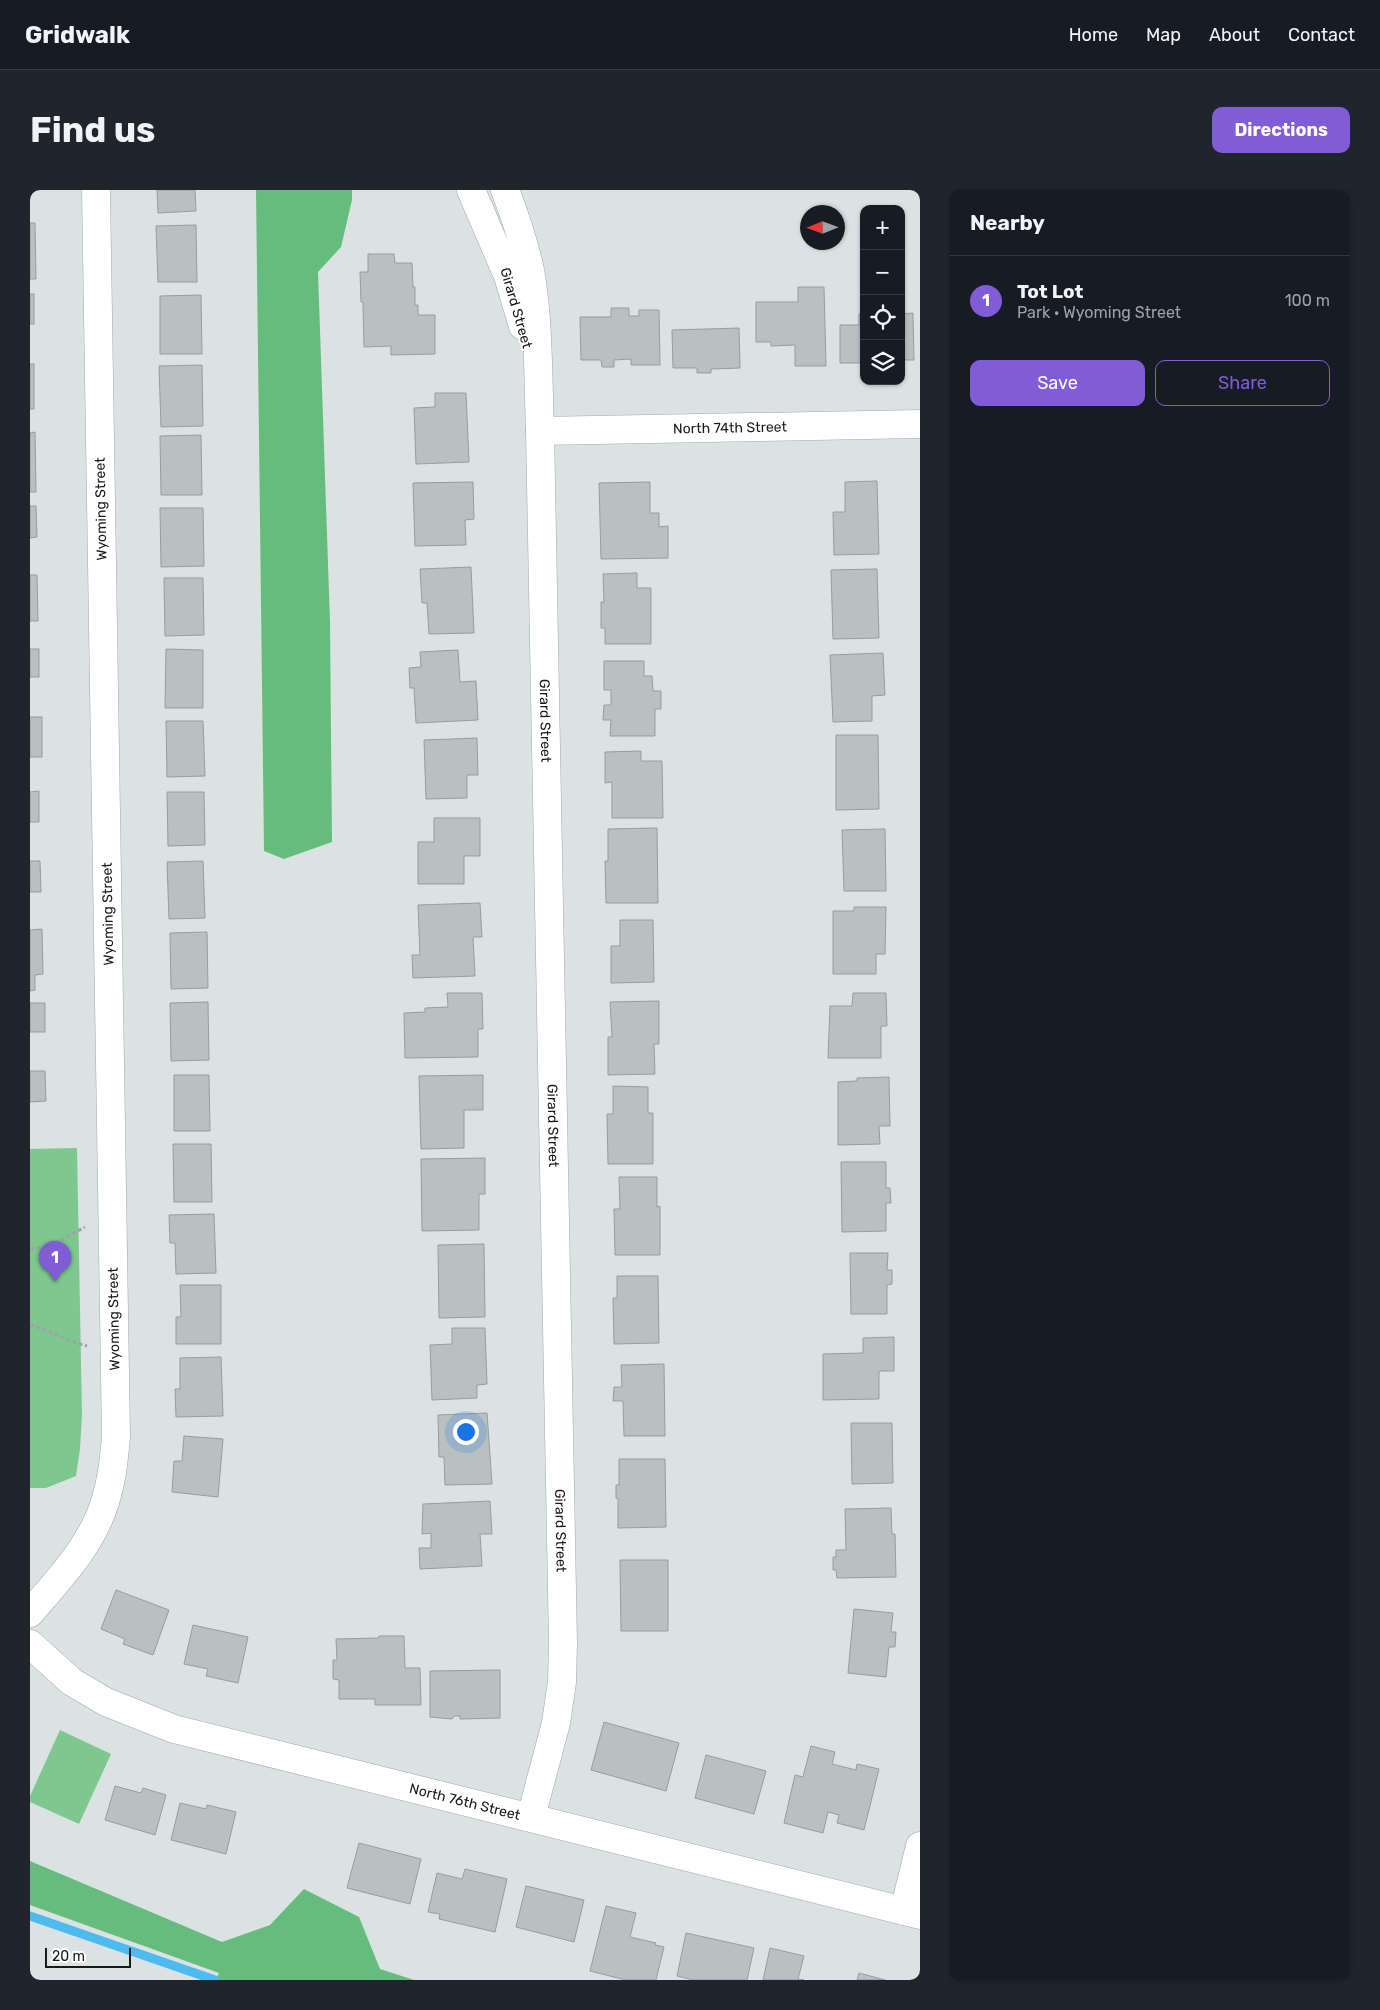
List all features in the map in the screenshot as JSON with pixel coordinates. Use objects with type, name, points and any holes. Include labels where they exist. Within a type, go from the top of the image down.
[{"type":"street","name":"Wyoming Street","points":[[30,1613],[77,1556],[93,1530],[107,1495],[112,1473],[116,1437],[96,190]]},
{"type":"street","name":"Girard Street","points":[[470,190],[508,276],[527,336],[540,431]]},
{"type":"street","name":"Girard Street","points":[[505,190],[517,221],[530,270],[534,308],[540,431],[563,1644],[562,1682],[556,1724],[531,1817]]},
{"type":"street","name":"North 74th Street","points":[[540,431],[920,424]]},
{"type":"street","name":"North 76th Street","points":[[30,1644],[72,1682],[106,1702],[174,1729],[912,1913]]},
{"type":"street","points":[[912,1913],[920,1846]]},
{"type":"path","points":[[30,1249],[50,1246],[86,1227]]},
{"type":"path","points":[[30,1325],[49,1330],[73,1343],[87,1346]]},
{"type":"green space","points":[[256,190],[352,190],[352,200],[341,247],[318,272],[330,622],[332,842],[284,859],[264,851]]},
{"type":"green space","points":[[77,1148],[82,1415],[80,1449],[76,1476],[46,1488],[30,1488],[30,1149]]},
{"type":"green space","points":[[60,1730],[111,1754],[79,1824],[30,1802],[30,1796]]},
{"type":"green space","points":[[30,1861],[222,1942],[270,1925],[304,1889],[359,1917],[380,1969],[414,1980],[216,1980],[219,1973],[30,1905]]},
{"type":"building","points":[[157,190],[195,190],[196,211],[158,213]]},
{"type":"building","points":[[30,223],[35,223],[36,279],[30,279]]},
{"type":"building","points":[[196,225],[197,282],[158,282],[156,226]]},
{"type":"building","points":[[368,254],[394,254],[395,263],[412,263],[415,305],[418,305],[418,315],[435,315],[435,354],[391,355],[391,346],[364,347],[360,272],[368,272]]},
{"type":"building","points":[[798,287],[824,287],[826,366],[795,366],[795,345],[771,346],[771,342],[756,342],[756,302],[798,302]]},
{"type":"building","points":[[30,294],[34,294],[34,324],[30,324]]},
{"type":"building","points":[[201,295],[202,354],[160,354],[160,296]]},
{"type":"building","points":[[611,308],[629,308],[629,316],[639,316],[639,310],[659,310],[660,365],[631,365],[631,359],[614,360],[614,367],[602,367],[601,360],[581,360],[580,317],[611,317]]},
{"type":"building","points":[[913,313],[914,360],[905,360],[905,314]]},
{"type":"building","points":[[860,314],[860,363],[840,363],[840,325],[859,325]]},
{"type":"building","points":[[739,328],[740,368],[711,369],[711,373],[697,373],[697,368],[673,368],[672,330]]},
{"type":"building","points":[[30,364],[34,364],[34,409],[30,409]]},
{"type":"building","points":[[202,365],[203,426],[161,427],[159,366]]},
{"type":"building","points":[[435,393],[466,393],[469,462],[416,464],[414,408],[435,407]]},
{"type":"building","points":[[35,432],[36,492],[30,492],[30,433]]},
{"type":"building","points":[[201,435],[202,495],[161,495],[160,436]]},
{"type":"building","points":[[877,481],[879,554],[834,555],[833,512],[845,512],[845,482]]},
{"type":"building","points":[[473,482],[474,519],[465,520],[466,545],[415,546],[413,483]]},
{"type":"building","points":[[650,482],[650,513],[659,513],[659,527],[668,526],[668,558],[601,559],[599,483]]},
{"type":"building","points":[[30,506],[36,506],[37,537],[30,538]]},
{"type":"building","points":[[160,508],[203,508],[204,566],[161,567]]},
{"type":"building","points":[[471,567],[474,633],[429,634],[427,603],[422,603],[420,569]]},
{"type":"building","points":[[877,569],[879,638],[833,639],[831,570]]},
{"type":"building","points":[[637,573],[637,588],[651,588],[651,644],[605,644],[605,628],[601,628],[601,602],[604,602],[603,574]]},
{"type":"building","points":[[30,575],[37,575],[38,621],[30,621]]},
{"type":"building","points":[[164,578],[203,578],[204,635],[165,636]]},
{"type":"building","points":[[30,649],[39,649],[39,677],[30,677]]},
{"type":"building","points":[[166,649],[203,650],[203,708],[165,708]]},
{"type":"building","points":[[458,650],[460,682],[476,681],[478,720],[416,723],[414,688],[410,688],[409,668],[421,667],[420,652]]},
{"type":"building","points":[[883,653],[885,695],[872,696],[872,721],[833,722],[830,655]]},
{"type":"building","points":[[604,661],[644,661],[644,676],[652,676],[653,691],[661,691],[661,709],[655,709],[655,736],[610,736],[611,720],[603,720],[604,705],[611,705],[611,690],[604,690]]},
{"type":"building","points":[[30,717],[42,717],[42,757],[30,757]]},
{"type":"building","points":[[166,721],[203,721],[205,776],[167,777]]},
{"type":"building","points":[[836,735],[878,735],[879,809],[836,810]]},
{"type":"building","points":[[477,738],[478,775],[467,775],[467,798],[426,799],[424,740]]},
{"type":"building","points":[[641,751],[641,761],[662,761],[663,818],[612,818],[612,782],[605,783],[605,752]]},
{"type":"building","points":[[39,791],[39,822],[30,822],[30,792]]},
{"type":"building","points":[[167,792],[204,792],[205,845],[168,846]]},
{"type":"building","points":[[434,818],[480,818],[480,856],[464,856],[464,884],[418,884],[418,842],[434,842]]},
{"type":"building","points":[[657,828],[658,903],[606,903],[605,861],[608,861],[608,829]]},
{"type":"building","points":[[885,829],[886,891],[844,891],[842,830]]},
{"type":"building","points":[[30,861],[40,861],[41,892],[30,892]]},
{"type":"building","points":[[203,861],[205,918],[169,919],[167,862]]},
{"type":"building","points":[[480,903],[482,937],[473,937],[475,976],[413,978],[412,955],[420,955],[418,905]]},
{"type":"building","points":[[854,907],[886,907],[885,954],[876,954],[876,974],[833,974],[833,911],[854,911]]},
{"type":"building","points":[[620,920],[653,920],[654,982],[611,983],[611,946],[620,946]]},
{"type":"building","points":[[42,929],[43,974],[35,975],[35,990],[30,991],[30,930]]},
{"type":"building","points":[[207,932],[208,988],[171,989],[170,933]]},
{"type":"building","points":[[447,993],[482,993],[483,1029],[478,1029],[478,1057],[405,1058],[404,1013],[425,1012],[425,1008],[448,1007]]},
{"type":"building","points":[[853,993],[886,993],[887,1026],[881,1026],[881,1058],[828,1058],[830,1006],[852,1006]]},
{"type":"building","points":[[659,1001],[659,1044],[654,1044],[655,1074],[608,1075],[608,1037],[612,1037],[610,1002]]},
{"type":"building","points":[[208,1002],[209,1060],[171,1061],[170,1003]]},
{"type":"building","points":[[30,1003],[45,1003],[45,1032],[30,1032]]},
{"type":"building","points":[[30,1071],[45,1071],[46,1101],[30,1102]]},
{"type":"building","points":[[174,1075],[209,1075],[210,1131],[174,1131]]},
{"type":"building","points":[[483,1075],[483,1110],[464,1110],[464,1148],[421,1149],[419,1076]]},
{"type":"building","points":[[889,1077],[890,1126],[879,1126],[880,1144],[838,1145],[838,1082],[857,1081],[857,1078]]},
{"type":"building","points":[[613,1086],[648,1087],[648,1113],[653,1113],[653,1164],[608,1164],[607,1114],[613,1114]]},
{"type":"building","points":[[173,1144],[211,1144],[212,1202],[174,1202]]},
{"type":"building","points":[[485,1158],[485,1194],[479,1194],[479,1230],[422,1231],[421,1159]]},
{"type":"building","points":[[841,1162],[886,1162],[886,1188],[890,1188],[891,1203],[886,1203],[886,1231],[842,1232]]},
{"type":"building","points":[[619,1177],[657,1177],[657,1207],[660,1206],[660,1255],[615,1255],[614,1209],[620,1209]]},
{"type":"building","points":[[214,1214],[216,1273],[176,1274],[175,1243],[170,1243],[169,1215]]},
{"type":"building","points":[[484,1244],[485,1317],[439,1318],[438,1245]]},
{"type":"building","points":[[850,1253],[888,1253],[887,1270],[892,1270],[892,1284],[887,1285],[887,1314],[851,1314]]},
{"type":"building","points":[[617,1276],[658,1276],[659,1343],[614,1344],[613,1298],[617,1298]]},
{"type":"building","points":[[180,1285],[221,1285],[221,1344],[176,1344],[176,1317],[181,1317]]},
{"type":"building","points":[[452,1328],[485,1328],[487,1384],[477,1385],[477,1398],[432,1400],[430,1345],[452,1344]]},
{"type":"building","points":[[894,1337],[894,1371],[879,1371],[879,1399],[823,1400],[823,1354],[863,1353],[863,1338]]},
{"type":"building","points":[[221,1357],[223,1416],[176,1417],[175,1389],[180,1389],[180,1358]]},
{"type":"building","points":[[664,1364],[665,1436],[624,1436],[623,1401],[613,1401],[614,1387],[622,1387],[621,1365]]},
{"type":"building","points":[[487,1413],[492,1484],[445,1485],[444,1457],[439,1457],[438,1415]]},
{"type":"building","points":[[851,1423],[892,1423],[893,1483],[852,1484]]},
{"type":"building","points":[[184,1436],[223,1439],[218,1497],[172,1492],[174,1461],[182,1461]]},
{"type":"building","points":[[619,1459],[665,1459],[666,1527],[618,1528],[616,1485],[619,1485]]},
{"type":"building","points":[[490,1501],[492,1534],[480,1534],[482,1566],[420,1569],[419,1548],[431,1548],[431,1533],[422,1534],[423,1504]]},
{"type":"building","points":[[891,1508],[892,1534],[895,1534],[896,1577],[837,1578],[836,1570],[833,1570],[833,1557],[836,1557],[836,1550],[846,1550],[845,1509]]},
{"type":"building","points":[[620,1560],[668,1560],[668,1631],[621,1631]]},
{"type":"building","points":[[116,1590],[169,1610],[153,1655],[123,1644],[125,1639],[101,1629]]},
{"type":"building","points":[[854,1609],[893,1613],[891,1632],[896,1632],[895,1647],[889,1647],[886,1677],[848,1673]]},
{"type":"building","points":[[193,1625],[248,1637],[238,1683],[206,1676],[208,1669],[184,1664]]},
{"type":"building","points":[[379,1636],[404,1636],[405,1668],[420,1668],[421,1705],[375,1705],[375,1699],[339,1699],[339,1680],[333,1679],[333,1660],[337,1660],[336,1639],[379,1638]]},
{"type":"building","points":[[500,1670],[500,1718],[460,1719],[460,1716],[454,1716],[452,1719],[430,1717],[430,1671]]},
{"type":"building","points":[[604,1722],[679,1743],[666,1791],[591,1770]]},
{"type":"building","points":[[811,1746],[835,1752],[832,1764],[856,1770],[857,1764],[879,1769],[864,1830],[837,1823],[839,1815],[828,1812],[823,1833],[784,1823],[795,1775],[803,1777]]},
{"type":"building","points":[[706,1755],[766,1771],[754,1814],[695,1798]]},
{"type":"building","points":[[115,1786],[141,1793],[143,1788],[166,1795],[155,1835],[105,1820]]},
{"type":"building","points":[[180,1803],[206,1809],[207,1805],[236,1812],[226,1854],[171,1840]]},
{"type":"building","points":[[359,1843],[421,1859],[410,1904],[347,1888]]},
{"type":"building","points":[[465,1869],[507,1879],[495,1932],[439,1919],[440,1914],[428,1912],[437,1873],[462,1879]]},
{"type":"building","points":[[526,1886],[584,1900],[574,1942],[516,1927]]},
{"type":"building","points":[[606,1906],[636,1913],[630,1937],[656,1943],[655,1945],[664,1947],[656,1980],[626,1980],[590,1971]]},
{"type":"building","points":[[686,1933],[754,1948],[747,1980],[693,1980],[677,1976]]},
{"type":"building","points":[[770,1948],[804,1956],[798,1979],[804,1980],[763,1980]]},
{"type":"building","points":[[859,1973],[885,1980],[857,1980]]},
{"type":"waterway","points":[[30,1916],[215,1980]]},
{"type":"place","name":"Tot Lot","points":[[55,1282]]}]
